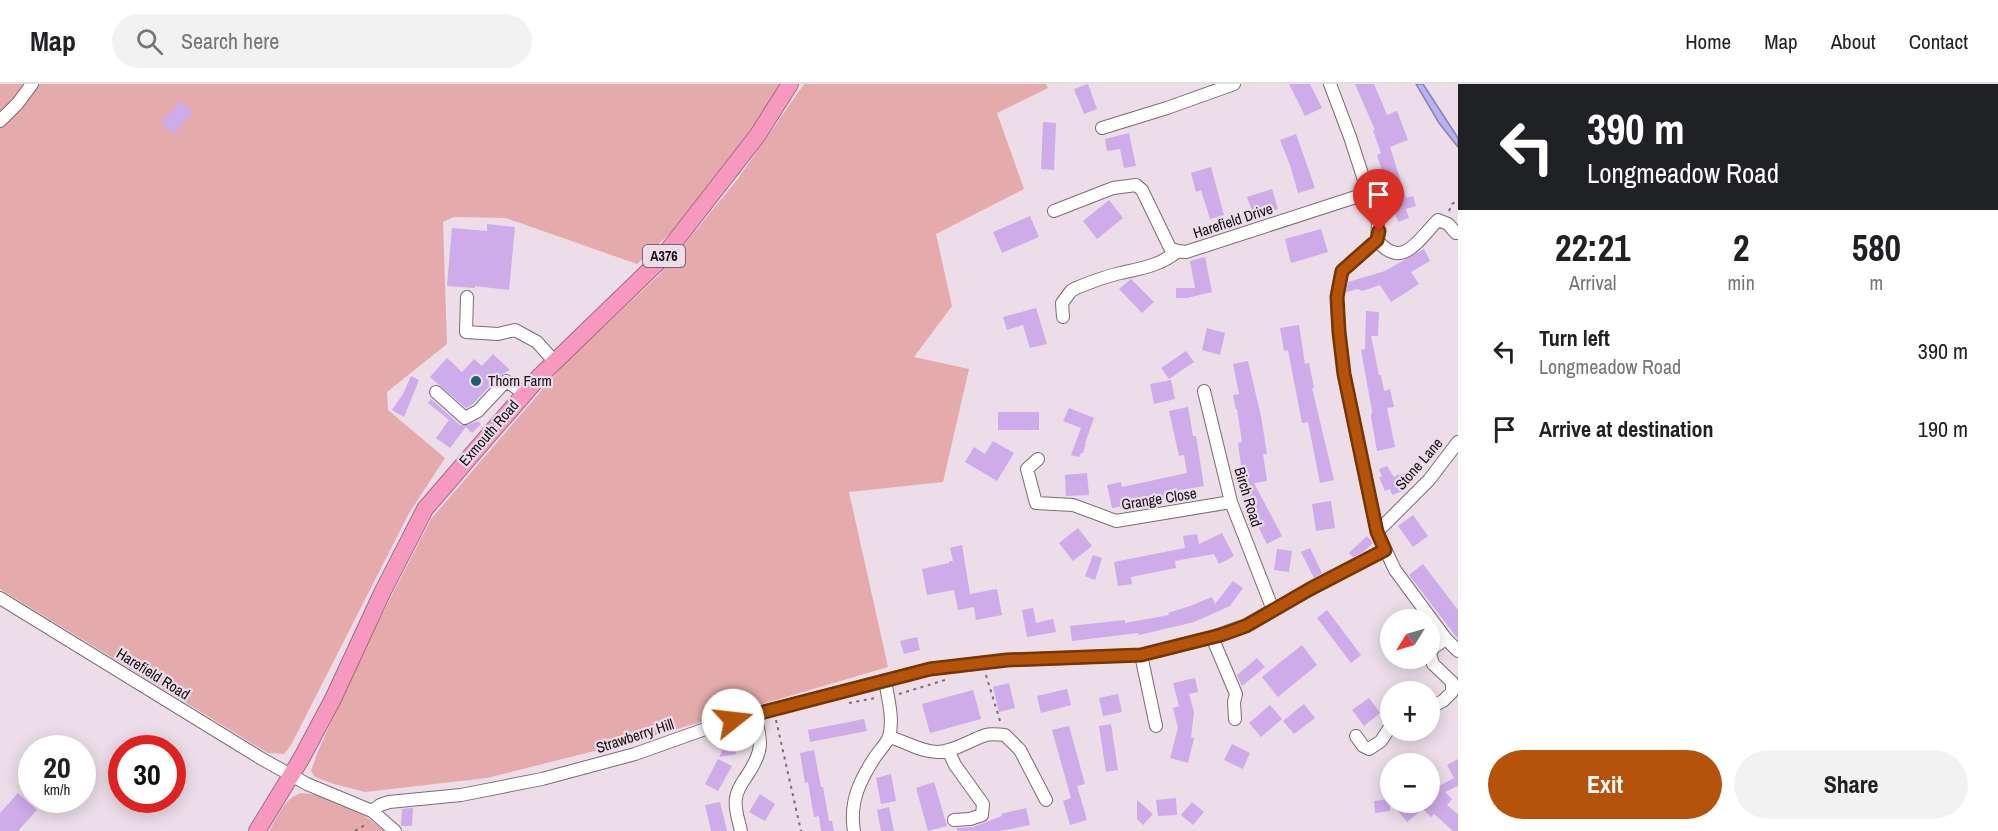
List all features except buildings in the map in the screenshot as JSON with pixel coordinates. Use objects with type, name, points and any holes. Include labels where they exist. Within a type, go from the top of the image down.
[{"type":"highway","name":"Exmouth Road","points":[[257,831],[333,699],[382,593],[425,509],[524,393],[662,258],[757,136],[790,84]]},
{"type":"street","points":[[0,121],[18,103],[32,84]]},
{"type":"street","points":[[1102,128],[1234,84]]},
{"type":"street","points":[[1330,84],[1378,223],[1377,240],[1385,250],[1397,254],[1409,250],[1438,220],[1444,221],[1456,233]]},
{"type":"street","name":"Harefield Drive","points":[[1054,211],[1113,188],[1136,185],[1142,190],[1170,248],[1186,252],[1368,193]]},
{"type":"street","points":[[1377,240],[1342,271],[1337,297],[1344,374],[1377,532],[1395,570],[1446,639],[1458,651]]},
{"type":"street","points":[[1063,317],[1062,303],[1076,288],[1120,273],[1167,261],[1178,251]]},
{"type":"street","points":[[467,297],[466,332],[498,334],[515,330],[537,342],[554,362]]},
{"type":"street","points":[[436,392],[465,418],[478,411],[506,381],[524,393]]},
{"type":"street","name":"Birch Road","points":[[1204,391],[1231,502],[1273,610]]},
{"type":"street","name":"Stone Lane","points":[[1377,532],[1429,480],[1458,442]]},
{"type":"street","name":"Grange Close","points":[[1038,459],[1028,469],[1036,503],[1073,505],[1116,521],[1231,502]]},
{"type":"street","name":"Strawberry Hill","points":[[375,814],[380,805],[389,802],[461,795],[542,779],[635,754],[754,714],[930,669],[982,662],[1141,655],[1212,637],[1246,626],[1385,550]]},
{"type":"street","name":"Harefield Road","points":[[0,597],[290,775],[375,814],[395,831]]},
{"type":"street","points":[[1212,637],[1236,694],[1235,719]]},
{"type":"street","points":[[1440,702],[1452,692],[1452,682],[1433,664],[1430,653],[1434,647],[1446,639]]},
{"type":"street","points":[[1141,655],[1156,726]]},
{"type":"street","points":[[854,831],[852,821],[854,800],[860,781],[889,737],[890,717],[885,681]]},
{"type":"street","points":[[741,831],[736,809],[736,796],[761,749],[754,714]]},
{"type":"street","points":[[889,737],[919,749],[936,752],[970,743],[988,734],[1005,735],[1020,750],[1046,800]]},
{"type":"street","points":[[1356,736],[1363,746],[1369,749],[1381,741]]},
{"type":"street","points":[[948,750],[955,765],[983,804],[982,815],[970,819],[954,820]]},
{"type":"path","points":[[1444,221],[1452,204],[1458,200]]},
{"type":"path","points":[[982,662],[1005,735]]},
{"type":"path","points":[[774,709],[801,831]]},
{"type":"path","points":[[358,830],[375,814]]},
{"type":"shaded area","points":[[0,84],[783,84],[776,97],[678,226],[637,264],[506,218],[454,217],[443,222],[447,344],[387,392],[388,410],[445,458],[408,515],[291,745],[284,754],[268,753],[0,589]]},
{"type":"shaded area","points":[[804,84],[1046,84],[1048,88],[997,113],[1024,189],[936,234],[952,306],[914,357],[969,369],[943,482],[849,492],[888,667],[646,738],[487,778],[365,792],[315,777],[311,771],[318,751],[363,652],[431,519],[566,362],[660,274],[737,180]]},
{"type":"shaded area","points":[[1416,84],[1423,84],[1458,138],[1458,147],[1439,123]]},
{"type":"shaded area","points":[[303,793],[328,798],[340,806],[350,807],[385,831],[269,831],[287,802]]},
{"type":"place","name":"Thorn Farm","points":[[476,381]]},
{"type":"route","points":[[733,720],[930,669],[1007,660],[1141,655],[1221,635],[1246,626],[1385,550],[1377,532],[1344,374],[1337,297],[1342,271],[1377,240],[1379,231]]}]
